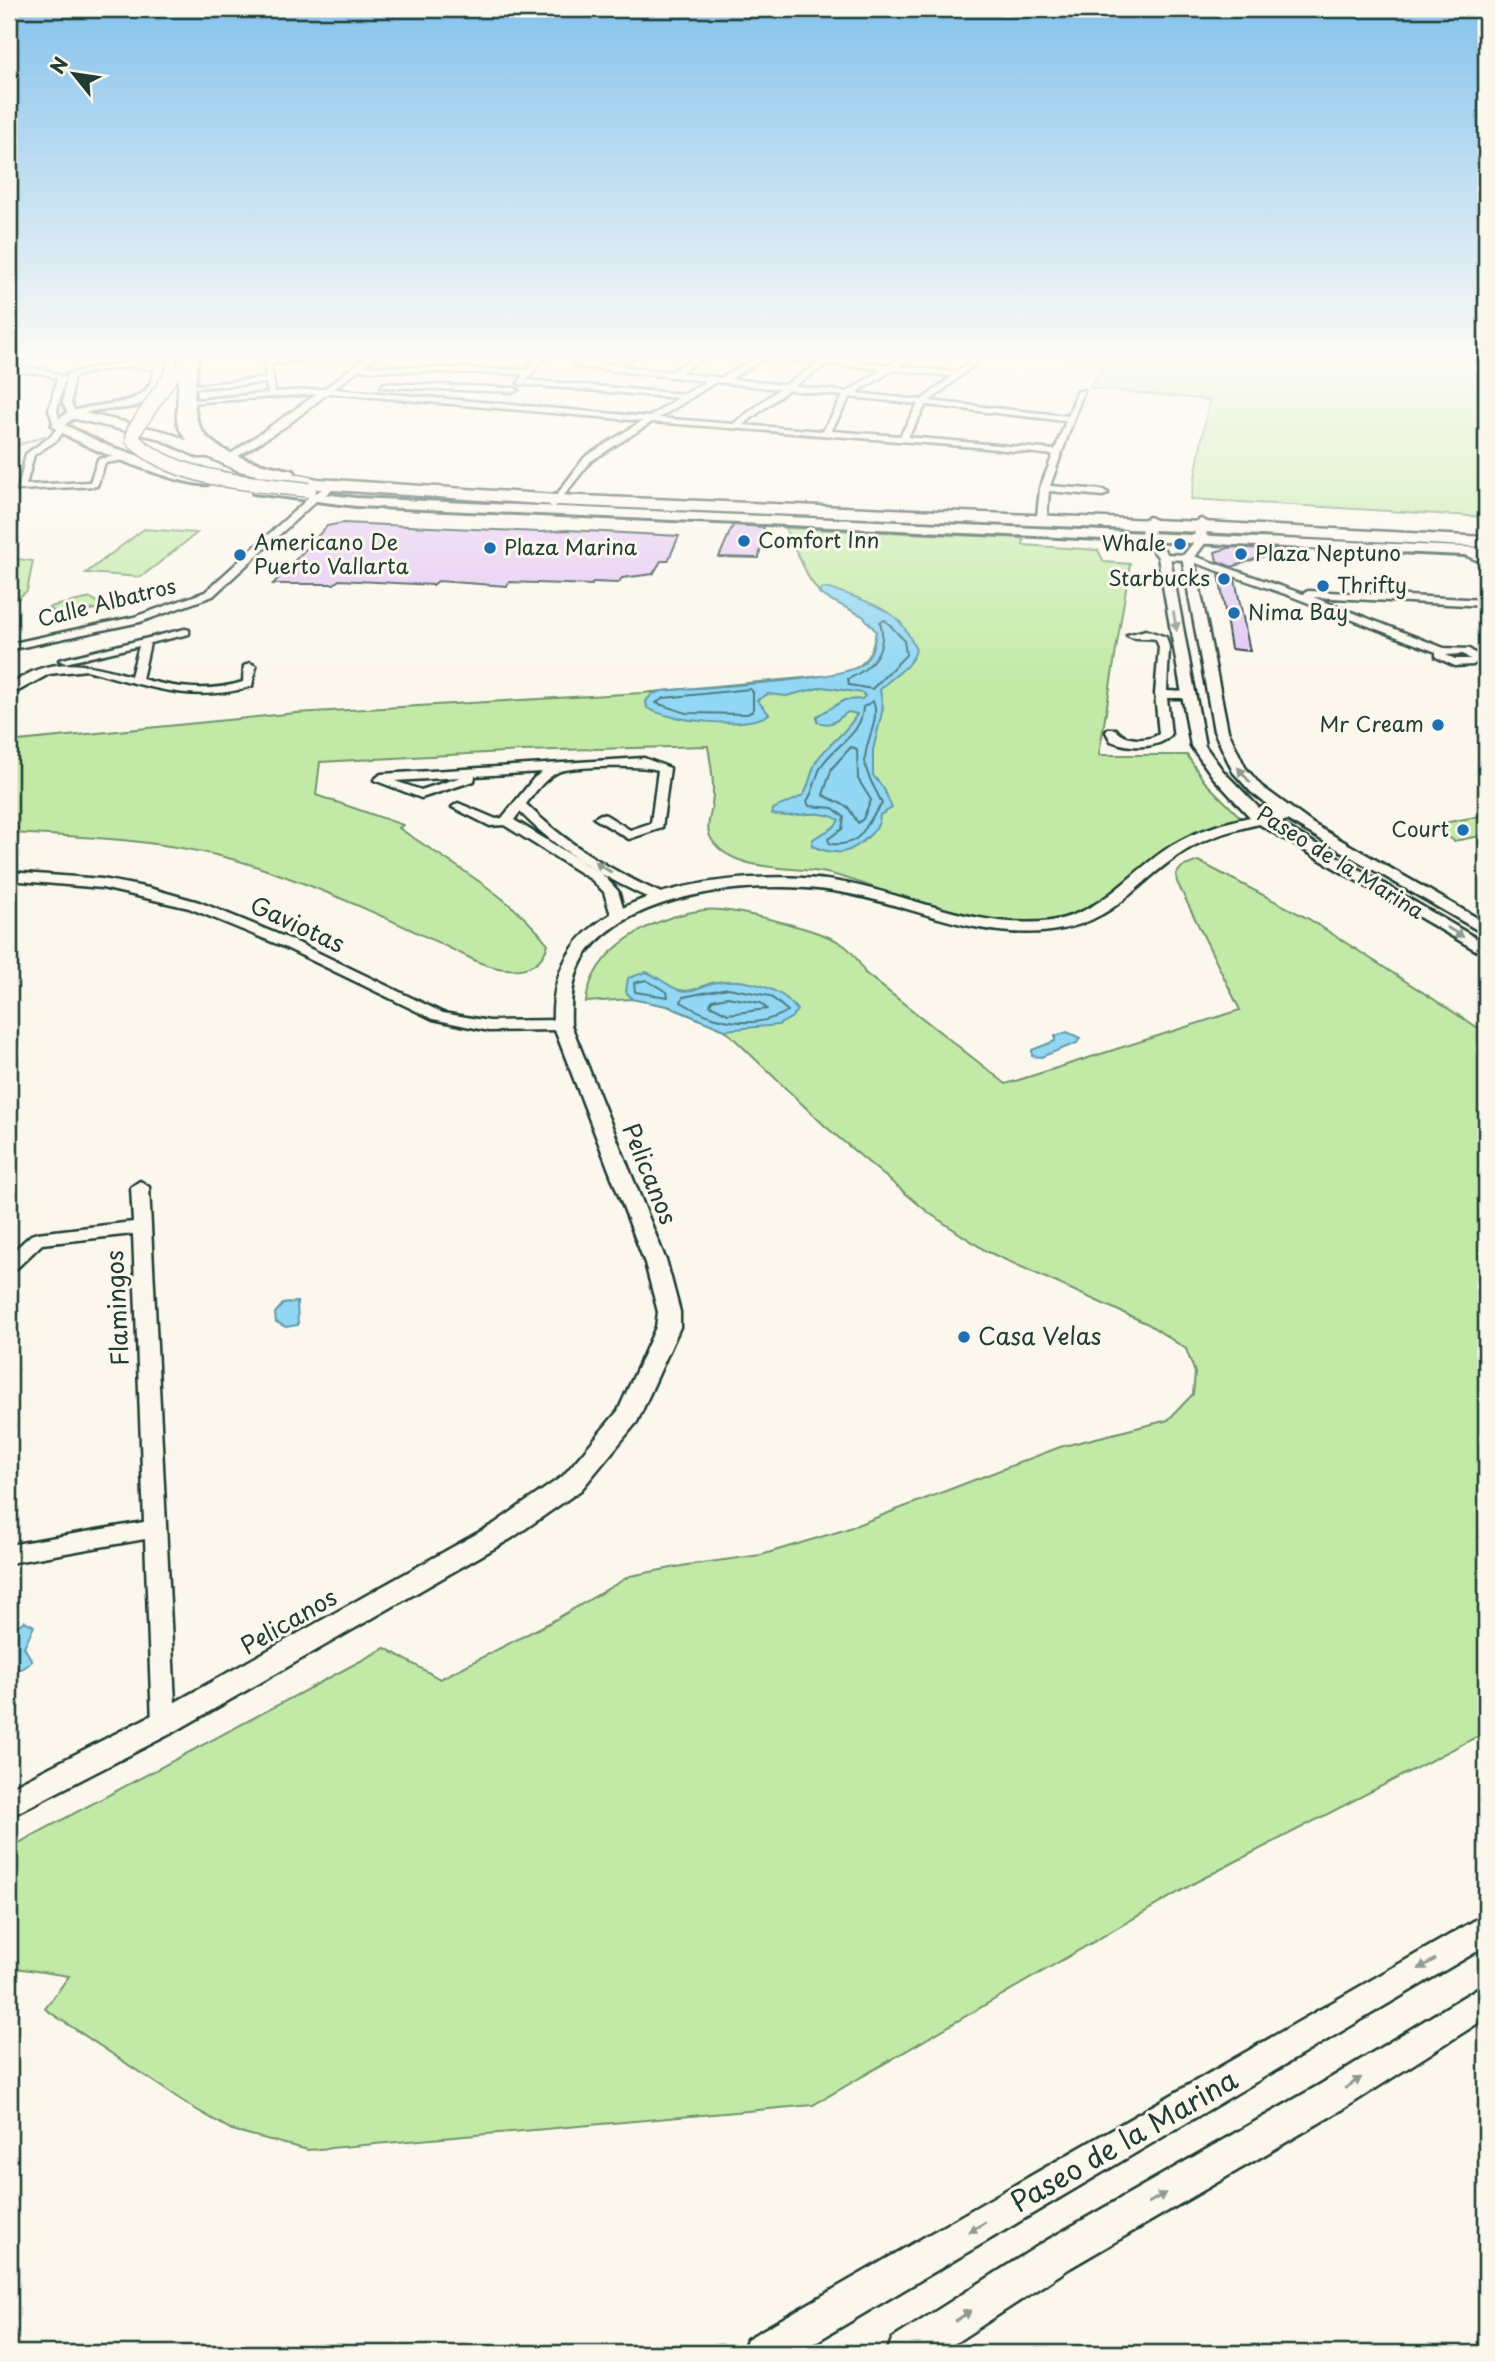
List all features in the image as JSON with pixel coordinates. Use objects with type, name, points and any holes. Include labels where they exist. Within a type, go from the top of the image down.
[{"type":"highway","points":[[174,464],[208,473],[325,489],[1148,528]]},
{"type":"highway","points":[[242,464],[269,475],[325,489]]},
{"type":"highway","points":[[557,500],[933,520],[1397,539],[1486,547]]},
{"type":"highway","points":[[933,520],[981,528]]},
{"type":"highway","points":[[1202,530],[1296,538],[1486,547]]},
{"type":"highway","points":[[1352,530],[1397,539]]},
{"type":"highway","points":[[1296,538],[1342,545]]},
{"type":"main road","points":[[151,464],[203,481],[325,489],[356,502],[981,528],[1148,528]]},
{"type":"main road","points":[[557,500],[1042,516],[1148,528]]},
{"type":"main road","points":[[1202,530],[1352,530],[1486,536]]},
{"type":"main road","points":[[1202,530],[1342,545],[1463,551],[1486,547]]},
{"type":"street","points":[[27,464],[21,488],[92,485],[96,483],[100,464]]},
{"type":"street","points":[[557,500],[584,464]]},
{"type":"street","points":[[1042,516],[1045,488],[1053,464]]},
{"type":"street","points":[[1045,488],[1104,493]]},
{"type":"street","name":"Calle Albatros","points":[[9,648],[159,614],[191,603],[209,593],[325,489]]},
{"type":"street","name":"Paseo de la Marina","points":[[1148,528],[1164,557],[1198,746],[1217,774],[1261,819],[1486,951]]},
{"type":"street","points":[[1188,558],[1196,551],[1202,530]]},
{"type":"street","points":[[1463,551],[1486,561]]},
{"type":"street","points":[[1164,557],[1188,558],[1292,593],[1443,651]]},
{"type":"street","name":"Paseo de la Marina","points":[[1188,558],[1224,740],[1238,769],[1256,789],[1286,813],[1486,930]]},
{"type":"street","points":[[1292,593],[1486,603]]},
{"type":"street","points":[[11,684],[54,666],[185,632]]},
{"type":"street","points":[[1112,732],[1115,738],[1124,742],[1157,741],[1165,735],[1161,694],[1164,646],[1161,637],[1146,633],[1132,635]]},
{"type":"street","points":[[136,679],[145,642]]},
{"type":"street","points":[[54,666],[88,667],[192,692],[214,694],[234,691],[248,684],[250,666]]},
{"type":"street","points":[[1161,694],[1214,697]]},
{"type":"street","points":[[494,771],[421,794],[380,780],[385,776],[644,762],[664,768],[657,825],[629,835],[601,818]]},
{"type":"street","points":[[512,825],[538,781],[557,767]]},
{"type":"street","points":[[521,770],[538,781]]},
{"type":"street","points":[[521,806],[536,822],[630,884],[663,899]]},
{"type":"street","points":[[458,807],[495,823],[512,825],[536,822]]},
{"type":"street","name":"Pelicanos","points":[[9,1803],[164,1723],[503,1531],[572,1483],[628,1416],[664,1338],[669,1312],[656,1263],[562,1025],[561,1003],[566,977],[595,933],[619,918],[663,899],[719,886],[801,884],[860,892],[957,921],[984,926],[1050,926],[1080,920],[1107,909],[1170,854],[1188,843],[1261,819],[1279,819],[1286,813]]},
{"type":"street","points":[[512,825],[597,877],[611,891],[619,918]]},
{"type":"street","name":"Gaviotas","points":[[9,876],[51,877],[116,887],[192,905],[244,924],[438,1016],[489,1026],[562,1025]]},
{"type":"street","points":[[611,891],[630,884]]},
{"type":"street","points":[[140,1187],[141,1227]]},
{"type":"street","name":"Flamingos","points":[[9,1265],[37,1239],[141,1227],[164,1723]]},
{"type":"street","points":[[9,1554],[156,1529]]},
{"type":"street","name":"Paseo de la Marina","points":[[761,2353],[1486,1929]]},
{"type":"street","points":[[905,2353],[1057,2255],[1333,2096],[1486,1999]]},
{"type":"green space","points":[[1197,464],[1486,464],[1486,517],[1191,499]]},
{"type":"green space","points":[[785,528],[1024,538],[1023,545],[1098,550],[1104,562],[1130,564],[1099,755],[1187,755],[1204,781],[1242,819],[1083,914],[1058,921],[1012,924],[982,921],[936,911],[842,877],[749,863],[722,851],[708,831],[713,790],[708,746],[521,751],[320,762],[316,795],[403,825],[399,828],[498,895],[533,926],[548,944],[537,962],[519,969],[499,968],[478,962],[338,897],[252,865],[222,857],[132,841],[9,833],[9,742],[296,713],[642,693],[824,676],[854,669],[866,659],[874,643],[876,631],[863,616],[821,595],[809,578]]},
{"type":"green space","points":[[144,529],[197,533],[141,577],[86,573]]},
{"type":"green space","points":[[9,558],[33,561],[27,591],[9,605]]},
{"type":"green space","points":[[91,598],[105,607],[59,617],[49,607]]},
{"type":"green space","name":"Court","points":[[1486,815],[1486,835],[1454,841],[1433,825]]},
{"type":"green space","points":[[1198,861],[1309,919],[1486,1033],[1486,1732],[1198,1881],[813,2105],[308,2150],[232,2130],[190,2106],[45,2009],[69,1976],[9,1967],[9,1848],[385,1648],[440,1679],[549,1623],[630,1576],[761,1555],[844,1530],[1060,1447],[1168,1420],[1193,1394],[1195,1373],[1186,1349],[1148,1324],[986,1251],[929,1213],[826,1127],[725,1030],[667,1006],[632,999],[586,1002],[600,965],[628,938],[646,928],[704,910],[752,915],[815,932],[842,944],[853,953],[865,973],[1006,1084],[1240,1010],[1177,882],[1176,874],[1182,867]]},
{"type":"water","points":[[824,588],[864,600],[892,615],[904,628],[916,650],[910,663],[880,690],[883,708],[873,750],[873,775],[884,789],[892,808],[880,815],[876,828],[863,841],[844,852],[829,852],[812,846],[812,840],[834,827],[839,820],[822,814],[772,814],[773,809],[803,795],[817,760],[857,714],[848,712],[827,724],[817,722],[817,716],[845,700],[862,699],[865,696],[862,693],[823,687],[786,696],[768,694],[757,700],[769,714],[745,722],[727,723],[690,720],[658,713],[647,708],[646,701],[652,694],[662,691],[798,679],[848,671],[861,665],[872,650],[876,631],[863,616],[821,595],[819,590]]},
{"type":"water","points":[[646,972],[684,991],[723,981],[759,985],[781,995],[797,1010],[791,1018],[778,1025],[725,1030],[668,1006],[632,999],[626,992],[628,978]]},
{"type":"water","points":[[1067,1032],[1080,1038],[1077,1043],[1041,1057],[1032,1056],[1032,1050],[1055,1041],[1055,1036]]},
{"type":"water","points":[[297,1302],[298,1325],[286,1327],[276,1322],[275,1313],[283,1304]]},
{"type":"water","points":[[25,1621],[34,1626],[24,1647],[32,1661],[24,1668],[16,1669],[9,1666],[9,1645],[15,1637],[12,1629]]},
{"type":"building","name":"Plaza Marina","points":[[343,523],[679,536],[668,561],[661,561],[653,574],[622,578],[618,583],[593,582],[592,585],[509,582],[507,586],[438,581],[433,585],[339,580],[334,584],[273,584],[327,526]]},
{"type":"building","name":"Comfort Inn","points":[[733,525],[764,527],[759,558],[719,557]]},
{"type":"building","name":"Plaza Neptuno","points":[[1232,547],[1282,550],[1232,567],[1217,561],[1215,552]]},
{"type":"building","name":"Nima Bay","points":[[1219,574],[1235,579],[1250,651],[1231,649]]},
{"type":"place","name":"Comfort Inn","points":[[744,541]]},
{"type":"place","name":"Whale","points":[[1180,544]]},
{"type":"place","name":"Plaza Marina","points":[[490,548]]},
{"type":"place","name":"Plaza Neptuno","points":[[1241,554]]},
{"type":"place","name":"Americano De Puerto Vallarta","points":[[240,555]]},
{"type":"place","name":"Starbucks","points":[[1224,579]]},
{"type":"place","name":"Thrifty","points":[[1323,586]]},
{"type":"place","name":"Nima Bay","points":[[1234,613]]},
{"type":"place","name":"Mr Cream","points":[[1438,725]]},
{"type":"place","name":"Court","points":[[1463,830]]},
{"type":"place","name":"Casa Velas","points":[[964,1337]]}]
